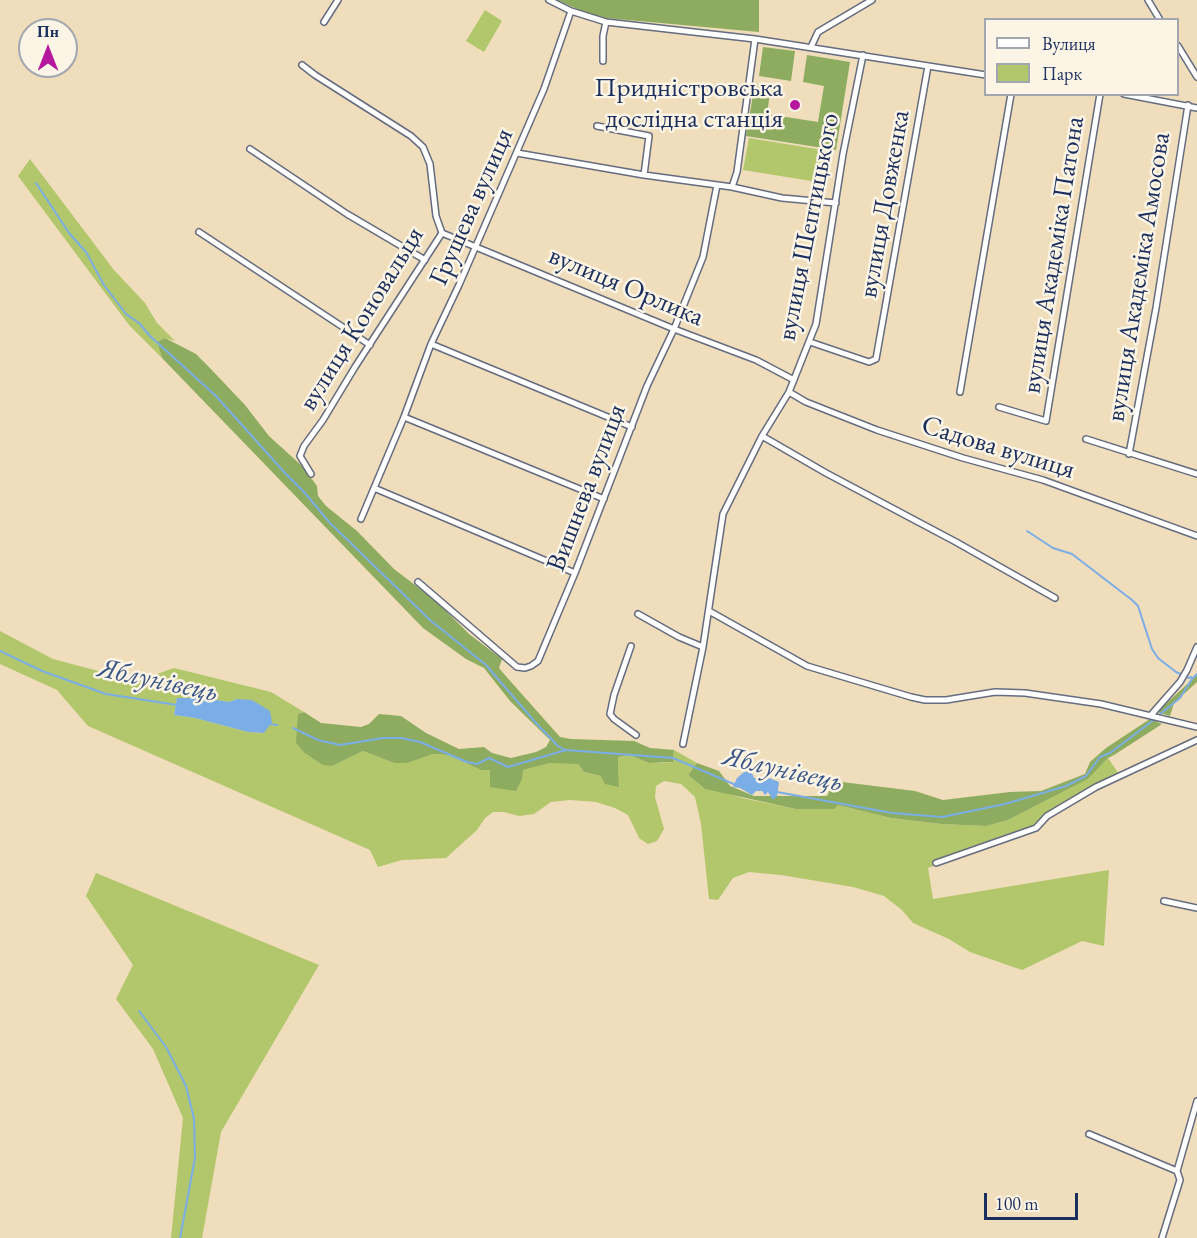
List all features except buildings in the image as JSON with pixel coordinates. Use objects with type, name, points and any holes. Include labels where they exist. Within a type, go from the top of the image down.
[{"type":"street","points":[[324,22],[338,0]]},
{"type":"street","points":[[549,0],[571,11],[606,22],[756,39],[984,75]]},
{"type":"street","points":[[811,47],[818,32],[872,0]]},
{"type":"street","points":[[1148,0],[1159,18]]},
{"type":"street","name":"Грушева вулиця","points":[[361,519],[404,417],[431,344],[518,153],[544,89],[571,11]]},
{"type":"street","points":[[603,61],[603,36],[606,22]]},
{"type":"street","points":[[732,187],[737,172],[756,39]]},
{"type":"street","points":[[1179,48],[1197,76]]},
{"type":"street","name":"вулиця Шептицького","points":[[683,744],[703,647],[723,514],[762,436],[789,392],[816,324],[843,154],[863,55]]},
{"type":"street","name":"вулиця Коновальця","points":[[302,64],[315,75],[411,136],[423,147],[430,164],[436,216],[442,232],[323,420],[304,446],[300,456],[311,474]]},
{"type":"street","name":"вулиця Довженка","points":[[810,342],[869,362],[876,359],[928,66]]},
{"type":"street","points":[[960,392],[1011,96]]},
{"type":"street","name":"вулиця Академіка Патона","points":[[999,407],[1046,421],[1100,96]]},
{"type":"street","points":[[1136,96],[1197,108]]},
{"type":"street","name":"вулиця Академіка Амосова","points":[[1129,454],[1156,308],[1188,105]]},
{"type":"street","points":[[597,126],[649,136],[644,176]]},
{"type":"street","points":[[250,149],[347,214],[425,260]]},
{"type":"street","points":[[518,153],[644,176],[732,187],[782,198],[836,202]]},
{"type":"street","name":"Вишнева вулиця","points":[[418,582],[518,667],[525,668],[538,661],[575,573],[647,386],[674,329],[703,257],[717,185]]},
{"type":"street","points":[[199,232],[370,345]]},
{"type":"street","name":"вулиця Орлика","points":[[442,232],[674,329],[756,360],[794,380]]},
{"type":"street","points":[[431,344],[632,427]]},
{"type":"street","name":"Садова вулиця","points":[[789,392],[806,402],[877,430],[963,458],[1043,480],[1197,536]]},
{"type":"street","points":[[404,417],[604,499]]},
{"type":"street","points":[[762,436],[1055,598]]},
{"type":"street","points":[[1086,440],[1197,474]]},
{"type":"street","points":[[374,488],[575,573]]},
{"type":"street","points":[[709,611],[807,666],[911,697],[946,700],[995,692],[1025,693],[1101,704],[1197,727]]},
{"type":"street","points":[[638,614],[703,647]]},
{"type":"street","points":[[631,646],[610,714],[636,735]]},
{"type":"street","points":[[1153,715],[1155,708],[1180,682],[1197,647]]},
{"type":"street","points":[[936,863],[1036,828],[1047,816],[1096,786],[1197,740]]},
{"type":"street","points":[[1164,900],[1197,908]]},
{"type":"street","points":[[1162,1238],[1180,1180],[1177,1171],[1197,1101]]},
{"type":"street","points":[[1089,1134],[1177,1171]]},
{"type":"green space","points":[[557,0],[759,0],[759,32],[595,17]]},
{"type":"green space","points":[[485,10],[502,21],[484,52],[466,41]]},
{"type":"green space","points":[[763,47],[795,51],[791,81],[759,76]]},
{"type":"green space","points":[[807,55],[850,62],[836,150],[746,136],[755,83],[771,86],[767,114],[818,122],[824,86],[803,82]]},
{"type":"green space","points":[[749,138],[829,151],[824,183],[743,170]]},
{"type":"green space","points":[[30,159],[114,270],[145,303],[157,323],[175,341],[165,338],[157,342],[162,358],[129,325],[18,176]]},
{"type":"green space","points":[[165,338],[196,354],[208,366],[245,405],[269,436],[302,466],[317,486],[318,496],[326,506],[357,531],[394,569],[436,601],[469,634],[502,659],[499,668],[560,737],[634,741],[650,748],[674,750],[673,762],[649,763],[629,755],[618,757],[619,787],[605,784],[601,776],[584,772],[578,764],[550,763],[523,770],[522,779],[516,791],[490,787],[490,770],[481,770],[448,755],[433,754],[407,763],[394,763],[363,751],[332,766],[323,765],[305,753],[296,743],[298,714],[304,712],[321,723],[361,727],[369,724],[379,714],[401,716],[426,733],[459,749],[484,747],[492,753],[511,758],[536,752],[546,747],[550,740],[510,701],[484,668],[466,659],[423,628],[162,358],[157,342]]},
{"type":"green space","points":[[0,631],[53,659],[121,677],[143,679],[174,668],[271,692],[304,712],[298,714],[332,766],[363,751],[394,763],[406,763],[433,754],[448,755],[481,770],[522,770],[550,763],[568,762],[578,764],[584,772],[601,776],[619,787],[618,757],[629,755],[649,763],[673,762],[674,750],[697,763],[688,775],[705,789],[796,809],[838,805],[891,818],[941,824],[986,826],[1008,820],[1088,779],[1108,758],[1121,777],[1050,816],[1033,833],[962,854],[928,868],[933,899],[1109,870],[1104,946],[1082,941],[1022,970],[970,952],[949,939],[913,923],[902,910],[884,896],[853,887],[749,872],[733,878],[718,900],[709,899],[701,824],[695,797],[681,784],[664,781],[656,786],[655,797],[664,829],[657,841],[648,844],[639,838],[628,815],[596,802],[570,800],[551,802],[534,814],[519,816],[493,812],[446,858],[402,860],[378,867],[370,850],[88,726],[57,690],[0,664]],"holes":[[[177,698],[205,698],[229,702],[237,699],[264,733],[248,732],[174,715]]]},
{"type":"green space","points":[[1197,675],[1197,682],[1174,703],[1170,716],[1157,712]]},
{"type":"green space","points":[[1150,719],[1162,724],[1108,758],[1088,779],[1008,820],[986,826],[891,818],[838,805],[834,809],[796,809],[705,789],[688,775],[697,763],[719,771],[730,786],[754,796],[827,796],[834,781],[915,791],[943,800],[1010,792],[1041,791],[1085,774],[1090,762],[1106,748]]},
{"type":"green space","points":[[96,873],[319,965],[221,1132],[202,1238],[171,1238],[183,1118],[153,1049],[116,999],[133,965],[86,896]]},
{"type":"water","points":[[177,698],[205,698],[229,702],[237,699],[252,700],[270,711],[272,722],[264,733],[248,732],[174,715]]},
{"type":"water","points":[[751,771],[754,778],[760,779],[764,776],[779,782],[777,796],[773,800],[768,792],[765,795],[762,791],[756,791],[752,795],[733,787],[737,778],[744,772]]},
{"type":"waterway","points":[[36,183],[69,233],[86,252],[104,285],[126,314],[139,323],[150,336],[216,396],[329,522],[430,620],[486,665],[535,722],[558,746],[565,750]]},
{"type":"waterway","points":[[1027,531],[1053,548],[1072,554],[1132,600],[1138,606],[1152,649],[1158,658],[1176,672],[1191,677]]},
{"type":"waterway","name":"Яблунівець","points":[[0,651],[42,671],[106,694],[177,705]]},
{"type":"waterway","name":"Яблунівець","points":[[1159,715],[1180,698],[1197,674]]},
{"type":"waterway","name":"Яблунівець","points":[[777,792],[892,813],[942,817],[1005,804],[1066,786],[1086,776],[1100,757],[1110,753],[1155,719]]},
{"type":"waterway","name":"Яблунівець","points":[[270,724],[277,725]]},
{"type":"waterway","name":"Яблунівець","points":[[293,728],[318,740],[340,745],[383,738],[401,738],[420,742],[467,762],[477,764],[489,758],[508,767],[566,750],[673,758],[736,785]]},
{"type":"waterway","points":[[139,1011],[166,1047],[186,1086],[194,1119],[195,1158],[180,1238]]},
{"type":"place","name":"Придністровська дослідна станція","points":[[795,105]]}]
